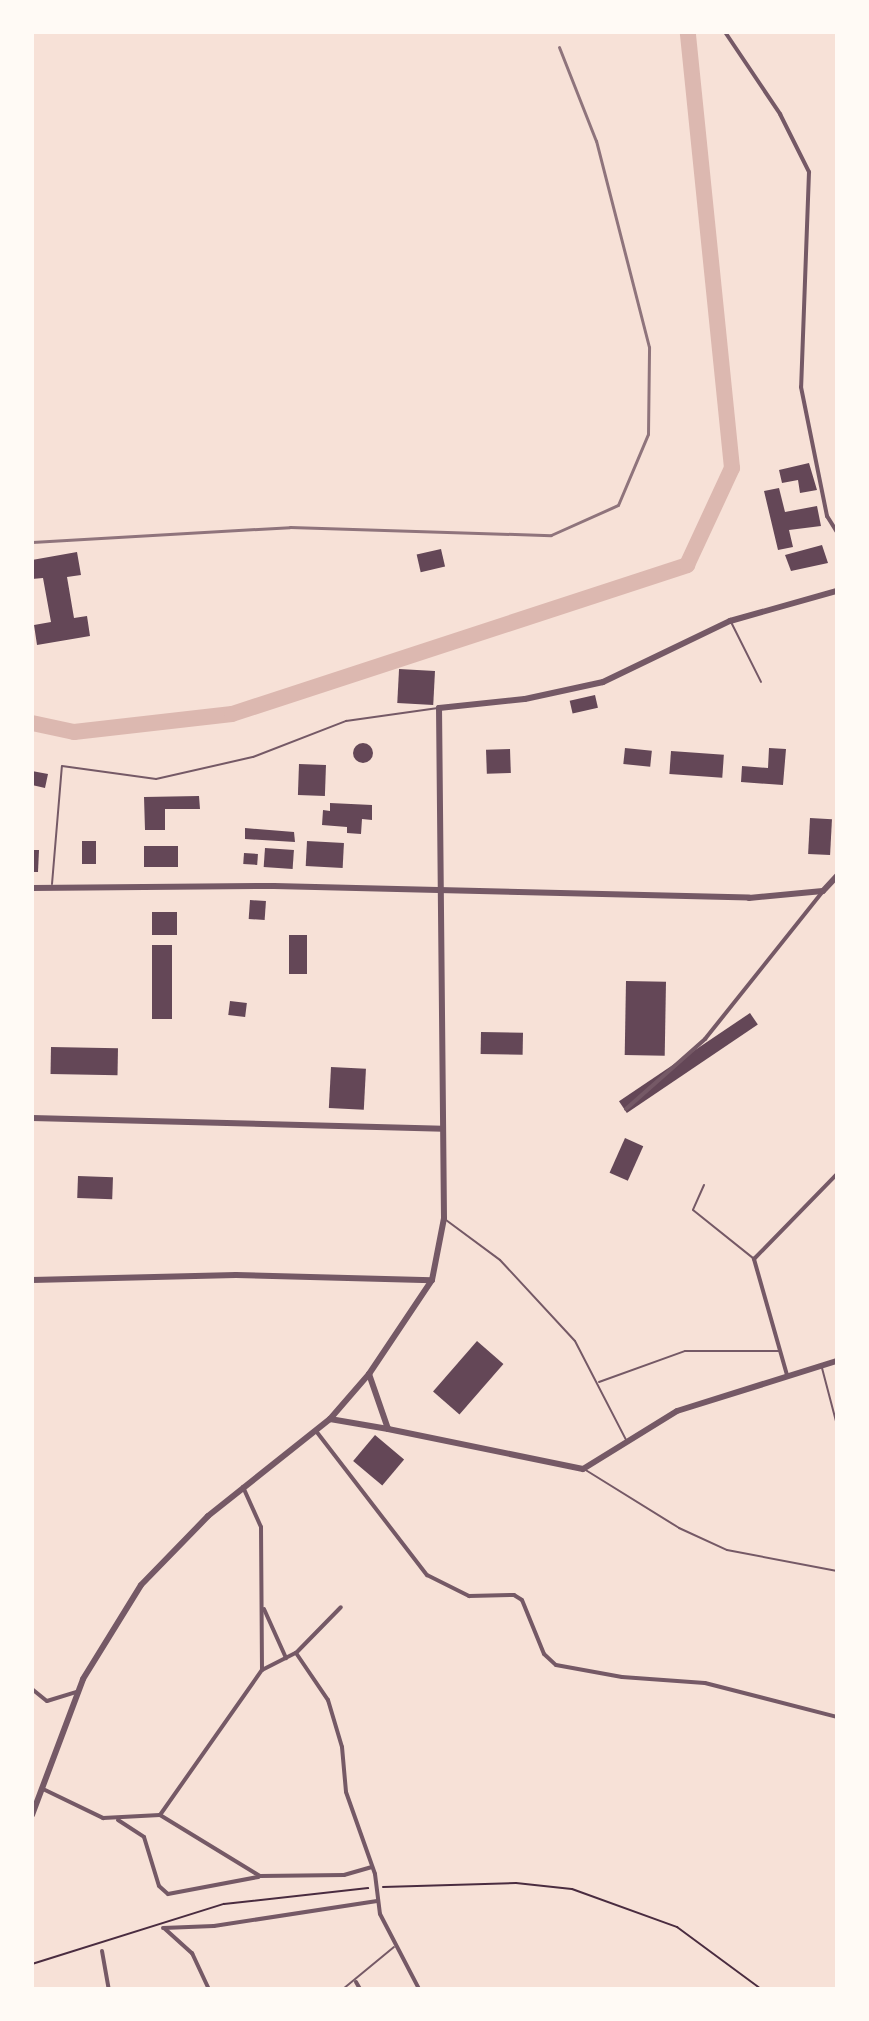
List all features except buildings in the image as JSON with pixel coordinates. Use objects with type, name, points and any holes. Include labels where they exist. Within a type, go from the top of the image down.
[{"type":"street","points":[[725,32],[780,114],[809,172],[801,387],[827,516],[837,532]]},
{"type":"street","points":[[32,1815],[78,1692],[102,1644],[141,1585],[175,1546],[243,1487],[330,1419],[369,1374],[432,1280],[444,1218],[439,708],[525,699],[603,682],[730,621],[837,591]]},
{"type":"street","points":[[626,1109],[705,1039],[837,876]]},
{"type":"street","points":[[32,888],[440,891],[749,898],[823,891]]},
{"type":"street","points":[[32,1118],[443,1129]]},
{"type":"street","points":[[787,1375],[754,1259],[837,1174]]},
{"type":"street","points":[[32,1280],[236,1275],[432,1280]]},
{"type":"street","points":[[330,1419],[583,1469],[677,1411],[837,1361]]},
{"type":"street","points":[[369,1374],[388,1429]]},
{"type":"street","points":[[316,1431],[427,1575],[469,1596],[514,1595],[522,1600],[544,1654],[556,1665],[622,1677],[705,1683],[837,1717]]},
{"type":"street","points":[[243,1487],[260,1521],[262,1670]]},
{"type":"street","points":[[262,1607],[286,1658]]},
{"type":"street","points":[[160,1815],[262,1670],[296,1653],[341,1607]]},
{"type":"street","points":[[296,1653],[328,1700],[342,1747],[346,1792],[372,1867],[378,1901],[395,1946],[419,1989]]},
{"type":"street","points":[[32,1689],[47,1701],[78,1692]]},
{"type":"street","points":[[43,1789],[96,1816],[160,1815],[260,1876]]},
{"type":"street","points":[[115,1818],[144,1837],[159,1886],[168,1894],[260,1876],[344,1875],[372,1867]]},
{"type":"street","points":[[209,1989],[192,1953],[163,1928],[214,1926],[378,1901]]},
{"type":"street","points":[[102,1951],[109,1989]]},
{"type":"street","points":[[356,1982],[360,1989]]},
{"type":"lane","points":[[730,621],[761,682]]},
{"type":"lane","points":[[52,889],[62,766],[156,779],[253,757],[346,721],[439,708]]},
{"type":"lane","points":[[704,1185],[693,1210],[754,1259]]},
{"type":"lane","points":[[444,1218],[470,1233],[552,1314],[599,1382],[626,1441]]},
{"type":"lane","points":[[599,1382],[685,1351],[780,1351]]},
{"type":"lane","points":[[821,1364],[837,1425]]},
{"type":"lane","points":[[583,1469],[679,1528],[727,1550],[837,1571]]},
{"type":"lane","points":[[343,1989],[356,1982],[395,1946]]},
{"type":"path","points":[[32,1964],[224,1904],[377,1887],[516,1883],[572,1889],[677,1927],[761,1989]]},
{"type":"waterway","points":[[32,723],[74,732],[232,714],[687,565],[732,468],[688,32]]},
{"type":"railway","points":[[32,542],[290,527],[551,535],[618,505],[648,434],[649,347],[596,141],[559,47]]}]
